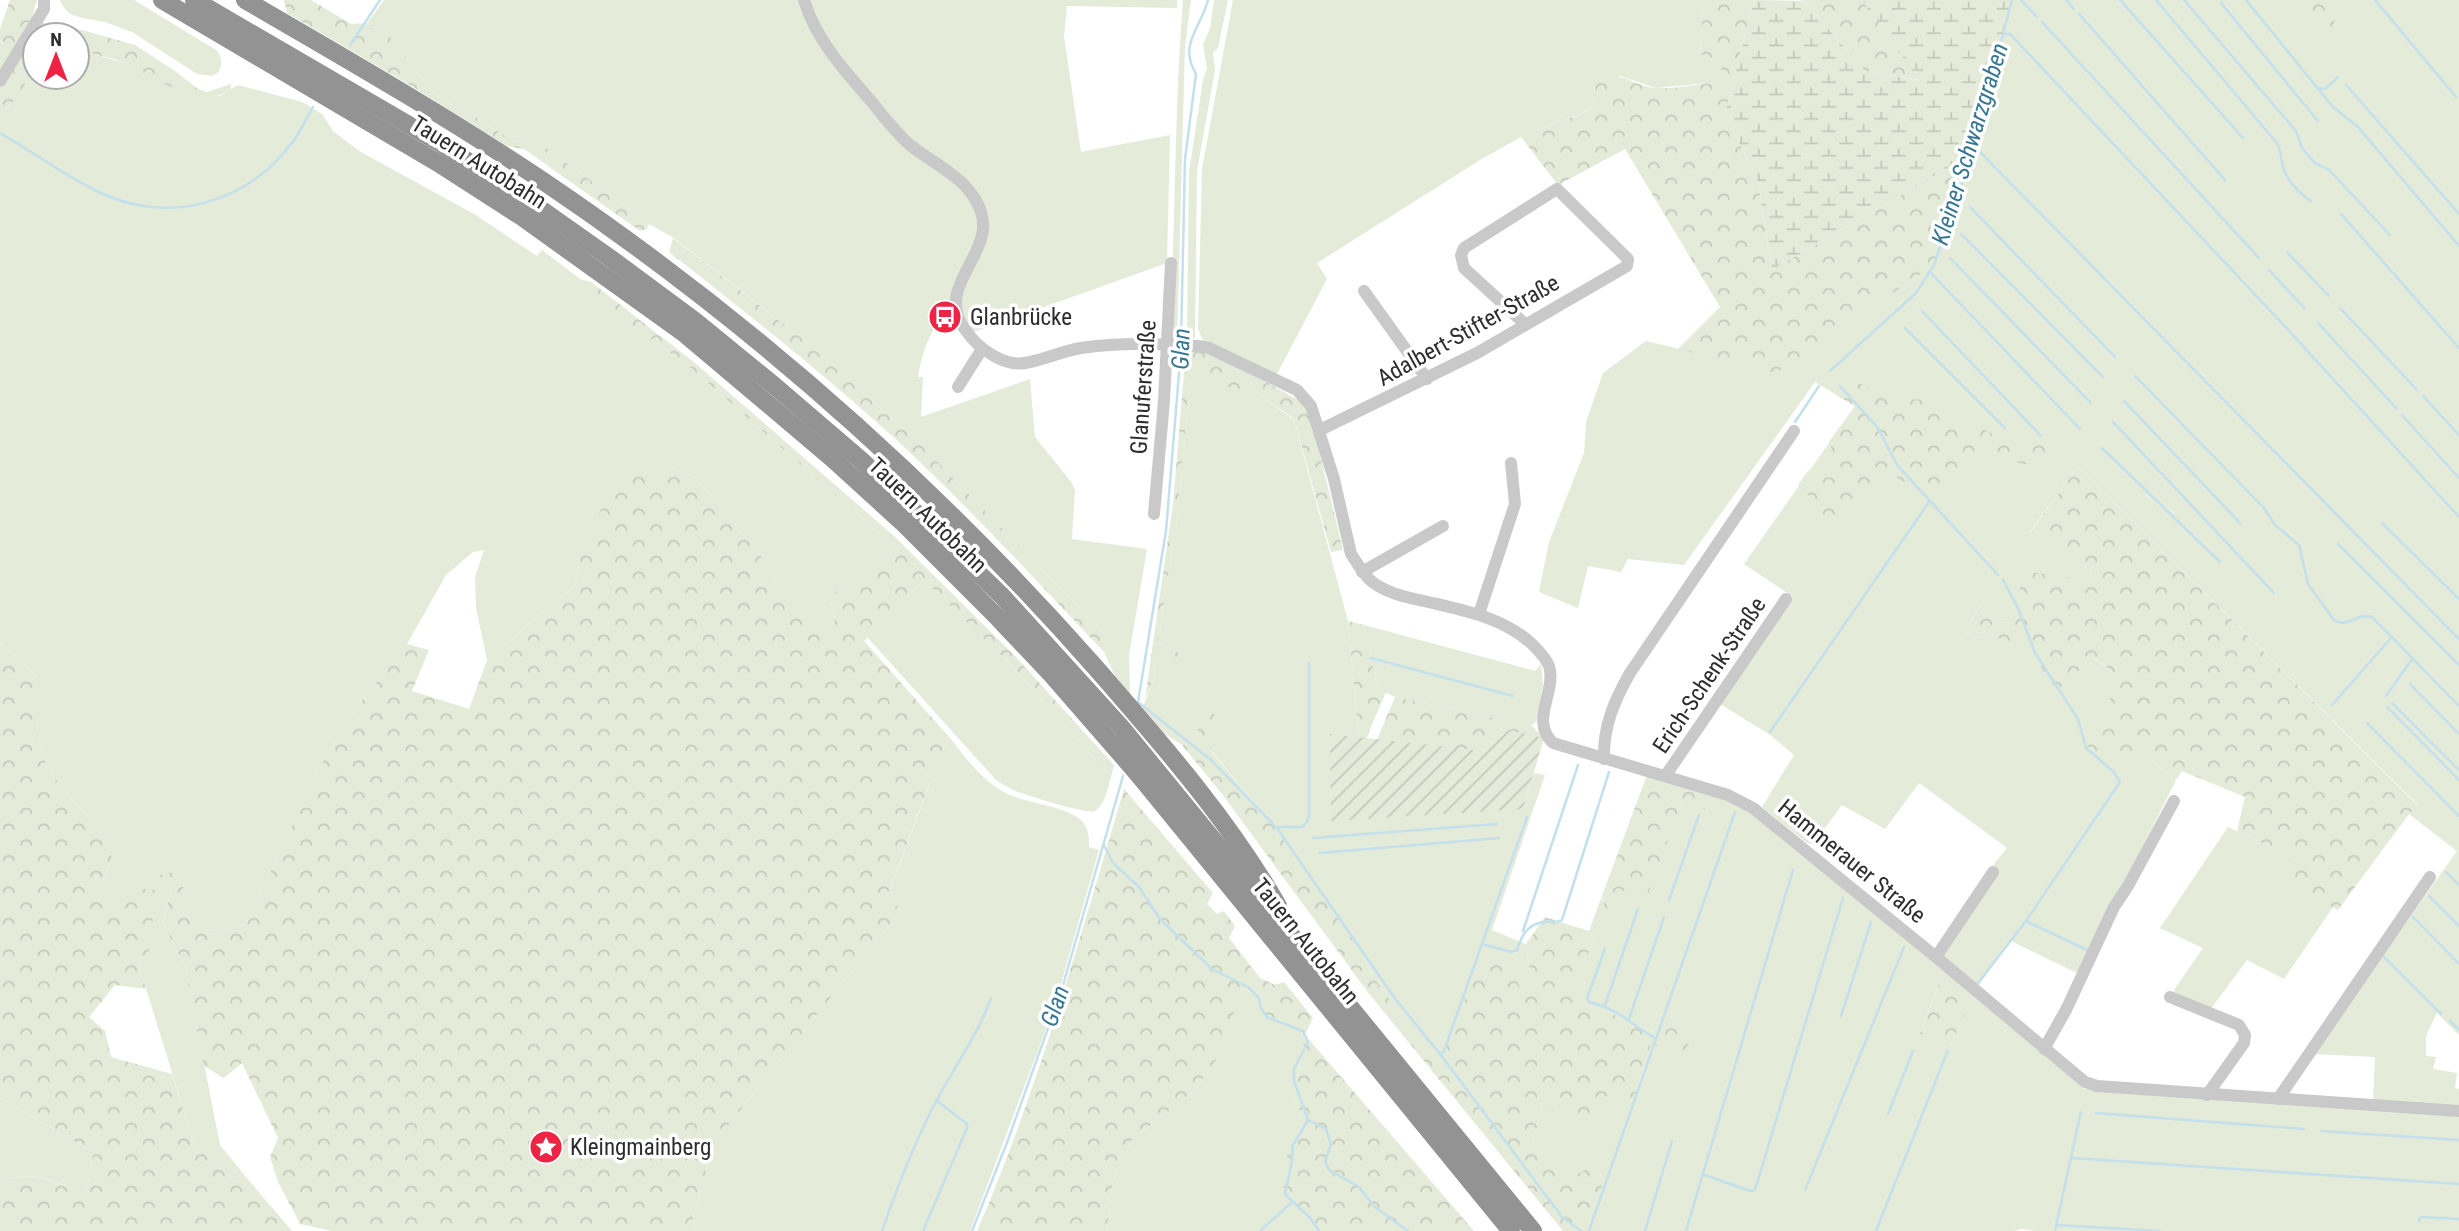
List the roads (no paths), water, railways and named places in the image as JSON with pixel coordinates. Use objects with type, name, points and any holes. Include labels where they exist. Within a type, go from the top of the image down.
[{"type":"highway","name":"Tauern Autobahn","points":[[162,0],[438,163],[553,238],[685,334],[762,397],[902,522],[1052,675],[1138,774],[1511,1231]]},
{"type":"highway","points":[[194,0],[438,142],[610,258],[695,321],[777,387],[851,451],[1002,596],[1121,727],[1305,951]]},
{"type":"highway","points":[[245,0],[456,125],[532,174],[629,242],[794,372],[921,486],[998,563],[1125,702],[1256,867],[1305,951]]},
{"type":"highway","name":"Tauern Autobahn","points":[[1305,951],[1533,1231]]},
{"type":"street","points":[[0,81],[44,9],[44,0]]},
{"type":"street","points":[[804,0],[813,25],[825,45],[896,130],[911,145],[963,184],[976,200],[982,216],[982,239],[960,282],[955,305],[960,322],[982,349],[996,358],[1024,363],[1080,348],[1130,344],[1209,348],[1297,390],[1311,406],[1320,430],[1351,554],[1362,572],[1443,526]]},
{"type":"street","name":"Adalbert-Stifter-Straße","points":[[1320,430],[1477,353],[1627,266],[1629,259],[1557,190],[1464,248],[1461,255],[1464,268],[1525,324]]},
{"type":"street","name":"Glanuferstraße","points":[[1154,514],[1168,344],[1171,263]]},
{"type":"street","points":[[1364,291],[1427,379]]},
{"type":"street","points":[[958,387],[982,349]]},
{"type":"street","points":[[1604,759],[1603,742],[1614,700],[1794,431]]},
{"type":"street","points":[[1479,614],[1515,504],[1511,463]]},
{"type":"street","name":"Hammerauer Straße","points":[[1362,572],[1381,588],[1402,596],[1479,614],[1521,635],[1548,664],[1549,678],[1542,723],[1548,739],[1560,747],[1666,775],[1728,795],[1753,808],[2085,1082],[2097,1086],[2207,1095],[2459,1111]]},
{"type":"street","name":"Erich-Schenk-Straße","points":[[1666,775],[1786,598]]},
{"type":"street","points":[[2044,1049],[2066,1010],[2114,907],[2174,801]]},
{"type":"street","points":[[1936,957],[1993,872]]},
{"type":"street","points":[[2278,1099],[2430,877]]},
{"type":"street","points":[[2170,997],[2239,1025],[2245,1035],[2244,1043],[2207,1095]]},
{"type":"waterway","points":[[350,45],[380,0]]},
{"type":"waterway","name":"Glan","points":[[1181,342],[1185,159],[1196,74],[1189,54],[1193,36],[1208,0]]},
{"type":"waterway","name":"Kleiner Schwarzgraben","points":[[1830,371],[1916,293],[1934,265],[1972,154],[2012,0]]},
{"type":"waterway","points":[[2021,0],[2037,17]]},
{"type":"waterway","points":[[2066,0],[2074,9]]},
{"type":"waterway","points":[[2120,0],[2243,138]]},
{"type":"waterway","points":[[2156,0],[2276,142],[2289,179],[2311,201]]},
{"type":"waterway","points":[[2184,0],[2296,131],[2302,148],[2315,163],[2329,170],[2390,235]]},
{"type":"waterway","points":[[2246,0],[2332,106],[2358,127],[2459,246]]},
{"type":"waterway","points":[[2375,0],[2456,97]]},
{"type":"waterway","points":[[2221,3],[2318,121]]},
{"type":"waterway","points":[[2079,14],[2225,180]]},
{"type":"waterway","points":[[2042,22],[2259,258]]},
{"type":"waterway","points":[[2004,34],[2010,34],[2279,320],[2459,517]]},
{"type":"waterway","points":[[2318,88],[2325,89],[2338,77]]},
{"type":"waterway","points":[[2346,85],[2459,214]]},
{"type":"waterway","points":[[0,133],[75,180],[101,193],[127,203],[180,207],[205,203],[252,181],[273,164],[291,144],[313,107]]},
{"type":"waterway","points":[[1974,146],[2459,639]]},
{"type":"waterway","points":[[1970,207],[2115,357]]},
{"type":"waterway","points":[[2341,214],[2459,348]]},
{"type":"waterway","points":[[1961,234],[2103,377]]},
{"type":"waterway","points":[[2287,252],[2329,296]]},
{"type":"waterway","points":[[1950,258],[2090,402]]},
{"type":"waterway","points":[[2269,270],[2305,309]]},
{"type":"waterway","points":[[1930,272],[2080,429]]},
{"type":"waterway","points":[[2340,308],[2417,390]]},
{"type":"waterway","points":[[1922,311],[2041,436]]},
{"type":"waterway","points":[[2318,323],[2397,409]]},
{"type":"waterway","points":[[1905,328],[2005,428]]},
{"type":"waterway","points":[[1181,349],[1166,531],[1138,702],[1211,760],[1276,827],[1396,1000],[1440,1054],[1562,1217],[1581,1231]]},
{"type":"waterway","points":[[2135,376],[2264,508],[2275,525],[2299,545],[2308,584],[2334,620],[2344,623],[2372,617],[2459,706]]},
{"type":"waterway","name":"Kleiner Schwarzgraben","points":[[1795,422],[1819,386]]},
{"type":"waterway","points":[[1840,386],[1878,428],[1897,465],[1998,575]]},
{"type":"waterway","points":[[2423,396],[2459,435]]},
{"type":"waterway","points":[[2124,401],[2240,523]]},
{"type":"waterway","points":[[2402,415],[2459,478]]},
{"type":"waterway","points":[[2113,422],[2274,593]]},
{"type":"waterway","points":[[2102,448],[2220,562]]},
{"type":"waterway","points":[[1770,732],[1929,502]]},
{"type":"waterway","points":[[2382,523],[2459,599]]},
{"type":"waterway","points":[[2338,544],[2459,665]]},
{"type":"waterway","points":[[1978,983],[2026,921],[2120,782],[2114,772],[2086,748],[2078,719],[2035,653],[2018,608],[2003,580]]},
{"type":"waterway","points":[[2332,705],[2392,637]]},
{"type":"waterway","points":[[1371,658],[1513,696]]},
{"type":"waterway","points":[[2386,696],[2412,659]]},
{"type":"waterway","points":[[1276,827],[1302,827],[1309,815],[1309,663]]},
{"type":"waterway","points":[[2410,684],[2459,734]]},
{"type":"waterway","points":[[2392,703],[2459,770]]},
{"type":"waterway","points":[[2387,707],[2459,780]]},
{"type":"waterway","points":[[2367,723],[2459,816]]},
{"type":"waterway","points":[[1523,931],[1578,765]]},
{"type":"waterway","points":[[1482,944],[1511,952],[1517,950],[1530,927],[1542,922],[1562,920],[1609,772]]},
{"type":"waterway","name":"Glan","points":[[972,1231],[1061,992],[1123,776]]},
{"type":"waterway","points":[[1589,1231],[1735,812]]},
{"type":"waterway","points":[[1669,900],[1699,815]]},
{"type":"waterway","points":[[1441,1054],[1527,817]]},
{"type":"waterway","points":[[1313,838],[1497,824]]},
{"type":"waterway","points":[[1319,853],[1499,838]]},
{"type":"waterway","points":[[1104,845],[1113,863],[1139,887],[1160,919],[1212,969],[1248,987],[1259,998],[1267,1017],[1303,1031],[1308,1042],[1294,1069],[1294,1081],[1308,1120],[1292,1147],[1292,1163],[1285,1194],[1311,1219],[1319,1231]]},
{"type":"waterway","points":[[1686,1231],[1793,870]]},
{"type":"waterway","points":[[2446,872],[2459,885]]},
{"type":"waterway","points":[[2429,896],[2459,926]]},
{"type":"waterway","points":[[1702,1174],[1750,1191],[1755,1190],[1843,898]]},
{"type":"waterway","points":[[1605,1005],[1638,909]]},
{"type":"waterway","points":[[1629,1019],[1664,917]]},
{"type":"waterway","points":[[2413,917],[2459,964]]},
{"type":"waterway","points":[[2026,921],[2089,951]]},
{"type":"waterway","points":[[1841,1016],[1871,922]]},
{"type":"waterway","points":[[1805,1190],[1904,947]]},
{"type":"waterway","points":[[1605,949],[1587,998],[1589,1002],[1624,1017],[1654,1038]]},
{"type":"waterway","points":[[2384,957],[2441,1014]]},
{"type":"waterway","points":[[882,1231],[922,1130],[980,1024],[991,998]]},
{"type":"waterway","points":[[2450,1021],[2459,1030]]},
{"type":"waterway","points":[[1876,1231],[1948,1050]]},
{"type":"waterway","points":[[1888,1114],[1913,1051]]},
{"type":"waterway","points":[[923,1231],[967,1128],[967,1124],[936,1100]]},
{"type":"waterway","points":[[2055,1231],[2081,1112]]},
{"type":"waterway","points":[[2096,1113],[2304,1129]]},
{"type":"waterway","points":[[1308,1120],[1326,1129],[1331,1144],[1325,1161],[1329,1170],[1359,1187],[1375,1207],[1408,1231]]},
{"type":"waterway","points":[[2321,1131],[2459,1140]]},
{"type":"waterway","points":[[1645,1231],[1672,1141]]},
{"type":"waterway","points":[[2072,1158],[2459,1184]]},
{"type":"waterway","points":[[1260,1231],[1291,1203]]},
{"type":"waterway","points":[[2419,1221],[2421,1217],[2459,1219]]},
{"type":"waterway","points":[[2056,1225],[2160,1231]]},
{"type":"place","name":"Glanbrücke","points":[[945,317]]},
{"type":"place","name":"Kleingmainberg","points":[[546,1147]]}]
